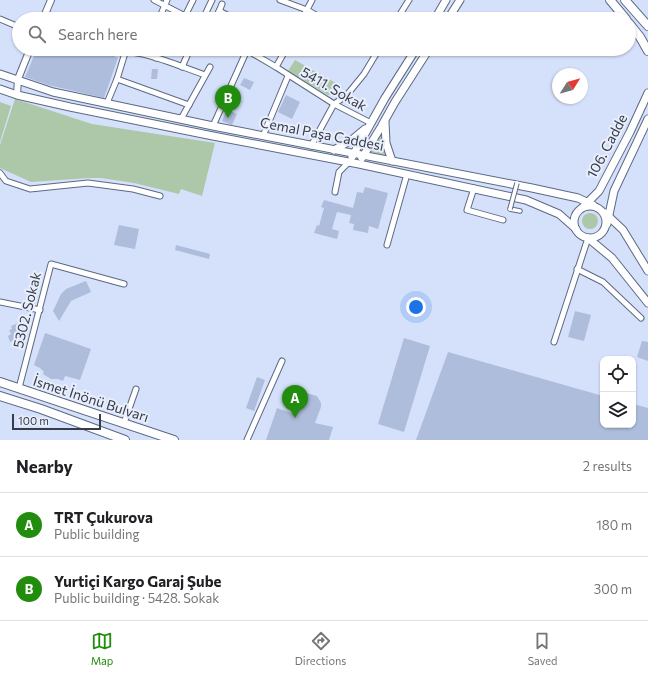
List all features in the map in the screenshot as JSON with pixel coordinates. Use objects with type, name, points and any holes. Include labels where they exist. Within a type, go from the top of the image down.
[{"type":"main road","points":[[438,12],[446,0]]},
{"type":"main road","points":[[610,0],[620,12]]},
{"type":"main road","points":[[625,0],[636,12]]},
{"type":"main road","points":[[452,12],[459,1]]},
{"type":"main road","points":[[636,12],[648,26]]},
{"type":"main road","points":[[636,32],[648,51],[648,56]]},
{"type":"main road","points":[[350,162],[353,154],[412,56]]},
{"type":"main road","points":[[359,164],[395,102],[425,56]]},
{"type":"main road","name":"Cemal Paşa Caddesi","points":[[0,74],[53,92],[311,146],[527,187],[578,198],[588,205]]},
{"type":"main road","name":"Cemal Paşa Caddesi","points":[[0,89],[17,95],[70,108],[350,162],[526,200],[559,214],[576,229]]},
{"type":"main road","name":"106. Cadde","points":[[588,205],[599,191],[630,132],[648,93]]},
{"type":"main road","name":"106. Cadde","points":[[607,220],[614,191],[648,119]]},
{"type":"main road","points":[[385,121],[386,143],[392,161]]},
{"type":"main road","points":[[334,150],[353,139],[370,125]]},
{"type":"main road","points":[[648,271],[622,229],[607,220],[602,210],[588,205],[579,210],[574,219],[576,229],[612,258],[648,303]]},
{"type":"main road","points":[[588,238],[598,236],[605,229],[607,220]]},
{"type":"main road","name":"İsmet İnönü Bulvarı","points":[[0,382],[174,440]]},
{"type":"main road","name":"İsmet İnönü Bulvarı","points":[[0,396],[41,409],[125,440]]},
{"type":"street","points":[[46,12],[51,0]]},
{"type":"street","points":[[154,0],[178,12]]},
{"type":"street","points":[[163,12],[164,5],[167,0]]},
{"type":"street","points":[[188,12],[194,0]]},
{"type":"street","points":[[206,12],[212,0]]},
{"type":"street","points":[[280,0],[311,12]]},
{"type":"street","points":[[307,10],[312,0]]},
{"type":"street","points":[[400,12],[406,1]]},
{"type":"street","points":[[222,4],[219,10],[223,12]]},
{"type":"street","points":[[0,19],[12,24]]},
{"type":"street","points":[[17,95],[18,79],[27,56]]},
{"type":"street","points":[[106,103],[117,79],[124,56]]},
{"type":"street","points":[[149,56],[205,75]]},
{"type":"street","points":[[182,67],[187,56]]},
{"type":"street","points":[[213,126],[247,56]]},
{"type":"street","name":"5411. Sokak","points":[[259,56],[288,76],[370,125]]},
{"type":"street","points":[[276,67],[282,56]]},
{"type":"street","points":[[311,146],[334,104],[346,96],[364,74],[374,56]]},
{"type":"street","points":[[181,119],[210,67]]},
{"type":"street","points":[[263,136],[288,76]]},
{"type":"street","points":[[117,79],[189,105]]},
{"type":"street","points":[[335,192],[339,172],[350,162]]},
{"type":"street","points":[[0,173],[6,181],[30,188],[88,183],[133,188],[160,196]]},
{"type":"street","points":[[387,245],[407,174]]},
{"type":"street","points":[[520,211],[510,209],[517,184],[527,187]]},
{"type":"street","points":[[474,188],[467,210],[503,220]]},
{"type":"street","points":[[554,342],[588,238]]},
{"type":"street","name":"5302. Sokak","points":[[19,388],[51,264],[124,284]]},
{"type":"street","points":[[577,269],[603,282],[641,318]]},
{"type":"street","points":[[0,302],[40,310]]},
{"type":"street","points":[[247,440],[282,361]]},
{"type":"street","points":[[124,423],[136,389]]},
{"type":"green space","points":[[295,60],[343,87],[332,95],[328,95],[288,71]]},
{"type":"green space","points":[[15,99],[92,124],[215,143],[202,196],[181,189],[179,194],[134,183],[101,178],[31,182],[0,168],[0,145]]},
{"type":"green space","points":[[0,102],[11,106],[0,142]]},
{"type":"green space","points":[[383,128],[385,155],[369,152]]},
{"type":"green space","points":[[587,213],[593,213],[598,218],[596,227],[593,229],[587,229],[582,224],[582,218]]},
{"type":"building","points":[[34,56],[114,56],[118,58],[104,98],[48,85],[25,77]]},
{"type":"building","points":[[152,69],[158,69],[157,79],[151,79]]},
{"type":"building","points":[[244,78],[254,82],[250,90],[240,85]]},
{"type":"building","points":[[286,95],[300,102],[292,119],[278,112]]},
{"type":"building","points":[[227,109],[237,114],[232,125],[222,121]]},
{"type":"building","points":[[365,187],[388,193],[378,229],[369,226],[368,233],[353,230],[354,224],[349,223],[351,215],[337,212],[332,229],[339,231],[337,239],[314,233],[317,225],[319,226],[324,208],[321,207],[324,200],[353,208],[357,192],[363,193]]},
{"type":"building","points":[[119,225],[139,229],[135,249],[114,245]]},
{"type":"building","points":[[176,245],[210,254],[209,259],[175,250]]},
{"type":"building","points":[[86,281],[91,292],[71,301],[59,321],[53,311],[61,294],[66,289]]},
{"type":"building","points":[[575,311],[591,315],[584,341],[568,337]]},
{"type":"building","points":[[18,323],[21,330],[19,331],[21,337],[10,342],[8,336],[11,334],[9,330],[12,329],[11,326]]},
{"type":"building","points":[[45,333],[91,349],[80,380],[65,376],[63,381],[51,379],[43,374],[44,372],[40,368],[34,365]]},
{"type":"building","points":[[404,338],[430,346],[404,432],[378,424]]},
{"type":"building","points":[[642,341],[648,342],[648,361],[637,357]]},
{"type":"building","points":[[448,352],[600,395],[600,428],[636,428],[636,405],[648,408],[648,440],[416,440]]},
{"type":"building","points":[[257,377],[265,380],[254,411],[246,408]]},
{"type":"building","points":[[306,393],[317,396],[321,403],[315,423],[333,427],[329,440],[266,440],[277,408],[294,414],[300,399]]},
{"type":"place","name":"Yurtiçi Kargo Garaj Şube","points":[[228,118]]},
{"type":"place","name":"TRT Çukurova","points":[[295,418]]}]
